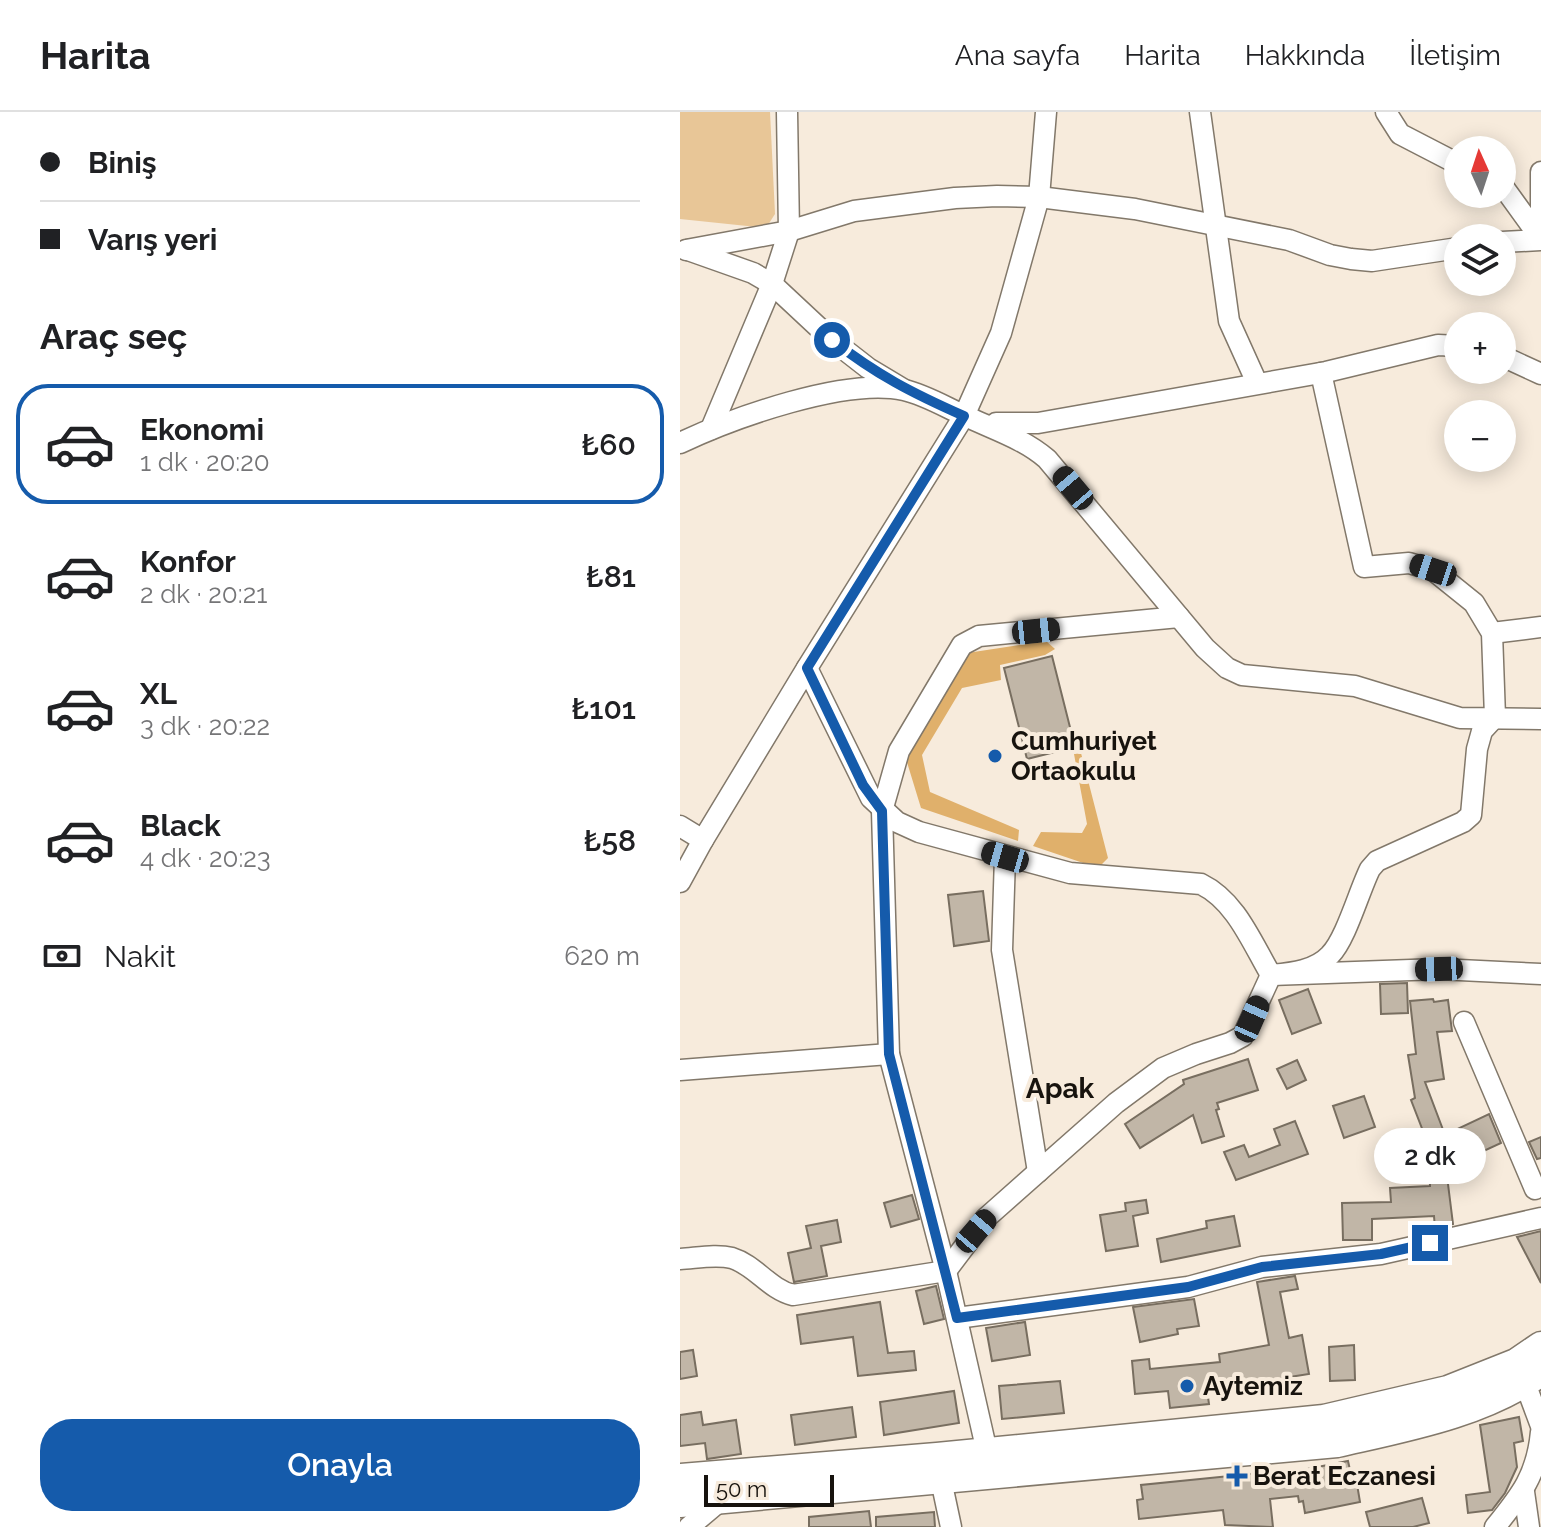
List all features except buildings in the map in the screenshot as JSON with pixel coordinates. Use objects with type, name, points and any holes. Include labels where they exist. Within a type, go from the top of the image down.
[{"type":"main road","points":[[680,1503],[1324,1419],[1448,1390],[1516,1363],[1541,1346]]},
{"type":"main road","points":[[990,1463],[1337,1443],[1429,1422],[1495,1399],[1533,1378]]},
{"type":"main road","points":[[680,1478],[939,1468]]},
{"type":"street","points":[[711,429],[772,284],[789,231],[787,112]]},
{"type":"street","points":[[680,882],[807,668],[964,416],[1001,333],[1039,197],[1046,112]]},
{"type":"street","points":[[1200,112],[1229,321],[1257,383]]},
{"type":"street","points":[[1386,112],[1400,134],[1444,157]]},
{"type":"street","points":[[1541,172],[1541,238]]},
{"type":"street","points":[[683,249],[789,231],[854,211],[955,198],[1039,197],[1135,209],[1289,240],[1351,259],[1372,261],[1444,250]]},
{"type":"street","points":[[1516,204],[1541,238]]},
{"type":"street","points":[[1516,241],[1541,238]]},
{"type":"street","points":[[683,249],[753,273],[772,284],[832,340],[868,368],[904,390],[1025,443],[1047,459],[1213,659],[1242,675],[1330,682],[1380,693],[1460,718],[1541,719]]},
{"type":"street","points":[[964,416],[1002,424],[1038,423],[1321,373],[1444,345]]},
{"type":"street","points":[[1516,362],[1541,374]]},
{"type":"street","points":[[1271,975],[1299,971],[1330,955],[1370,869],[1377,861],[1463,822],[1471,815],[1477,749],[1482,731],[1495,717],[1492,633],[1474,603],[1433,570],[1409,563],[1364,567],[1321,373]]},
{"type":"street","points":[[680,443],[743,416],[858,388],[904,390]]},
{"type":"street","points":[[990,1463],[946,1271],[889,1054],[882,811],[899,751],[962,645],[979,636],[1179,617]]},
{"type":"street","points":[[1492,633],[1541,627]]},
{"type":"street","points":[[807,668],[863,785],[882,811],[897,822],[919,832],[1070,873],[1201,884],[1228,902],[1271,975]]},
{"type":"street","points":[[680,826],[703,840]]},
{"type":"street","points":[[1005,857],[1002,950],[1038,1172]]},
{"type":"street","points":[[1271,975],[1439,969],[1541,974]]},
{"type":"street","points":[[680,1259],[721,1256],[736,1259],[781,1292],[793,1295],[946,1271],[986,1218],[1116,1103],[1163,1068],[1243,1036],[1271,975]]},
{"type":"street","points":[[1464,1022],[1539,1191]]},
{"type":"street","points":[[680,1070],[889,1054]]},
{"type":"street","points":[[957,1318],[1188,1287],[1262,1267],[1381,1254],[1541,1218]]},
{"type":"street","points":[[1495,1527],[1524,1492],[1538,1466],[1541,1429],[1533,1378]]},
{"type":"street","points":[[939,1468],[951,1527]]},
{"type":"street","points":[[1524,1492],[1529,1527]]},
{"type":"street","points":[[689,1527],[721,1500]]},
{"type":"shaded area","points":[[680,112],[770,112],[775,214],[766,228],[680,219]]},
{"type":"shaded area","points":[[1046,641],[1055,649],[1045,655],[1000,665],[1001,680],[962,688],[922,755],[930,792],[1019,830],[1018,841],[921,808],[906,759],[967,653]]},
{"type":"shaded area","points":[[1081,753],[1108,858],[1098,868],[1033,846],[1041,832],[1082,833],[1087,824],[1074,754]]},
{"type":"place","name":"Cumhuriyet Ortaokulu","points":[[995,756]]},
{"type":"place","name":"Aytemiz","points":[[1187,1386]]},
{"type":"place","name":"Berat Eczanesi","points":[[1237,1476]]},
{"type":"district","name":"Apak","points":[[1060,1088]]},
{"type":"route","points":[[832,340],[868,368],[904,390],[964,416],[807,668],[863,785],[882,811],[889,1054],[957,1318],[1188,1287],[1262,1267],[1381,1254],[1430,1243]]}]
